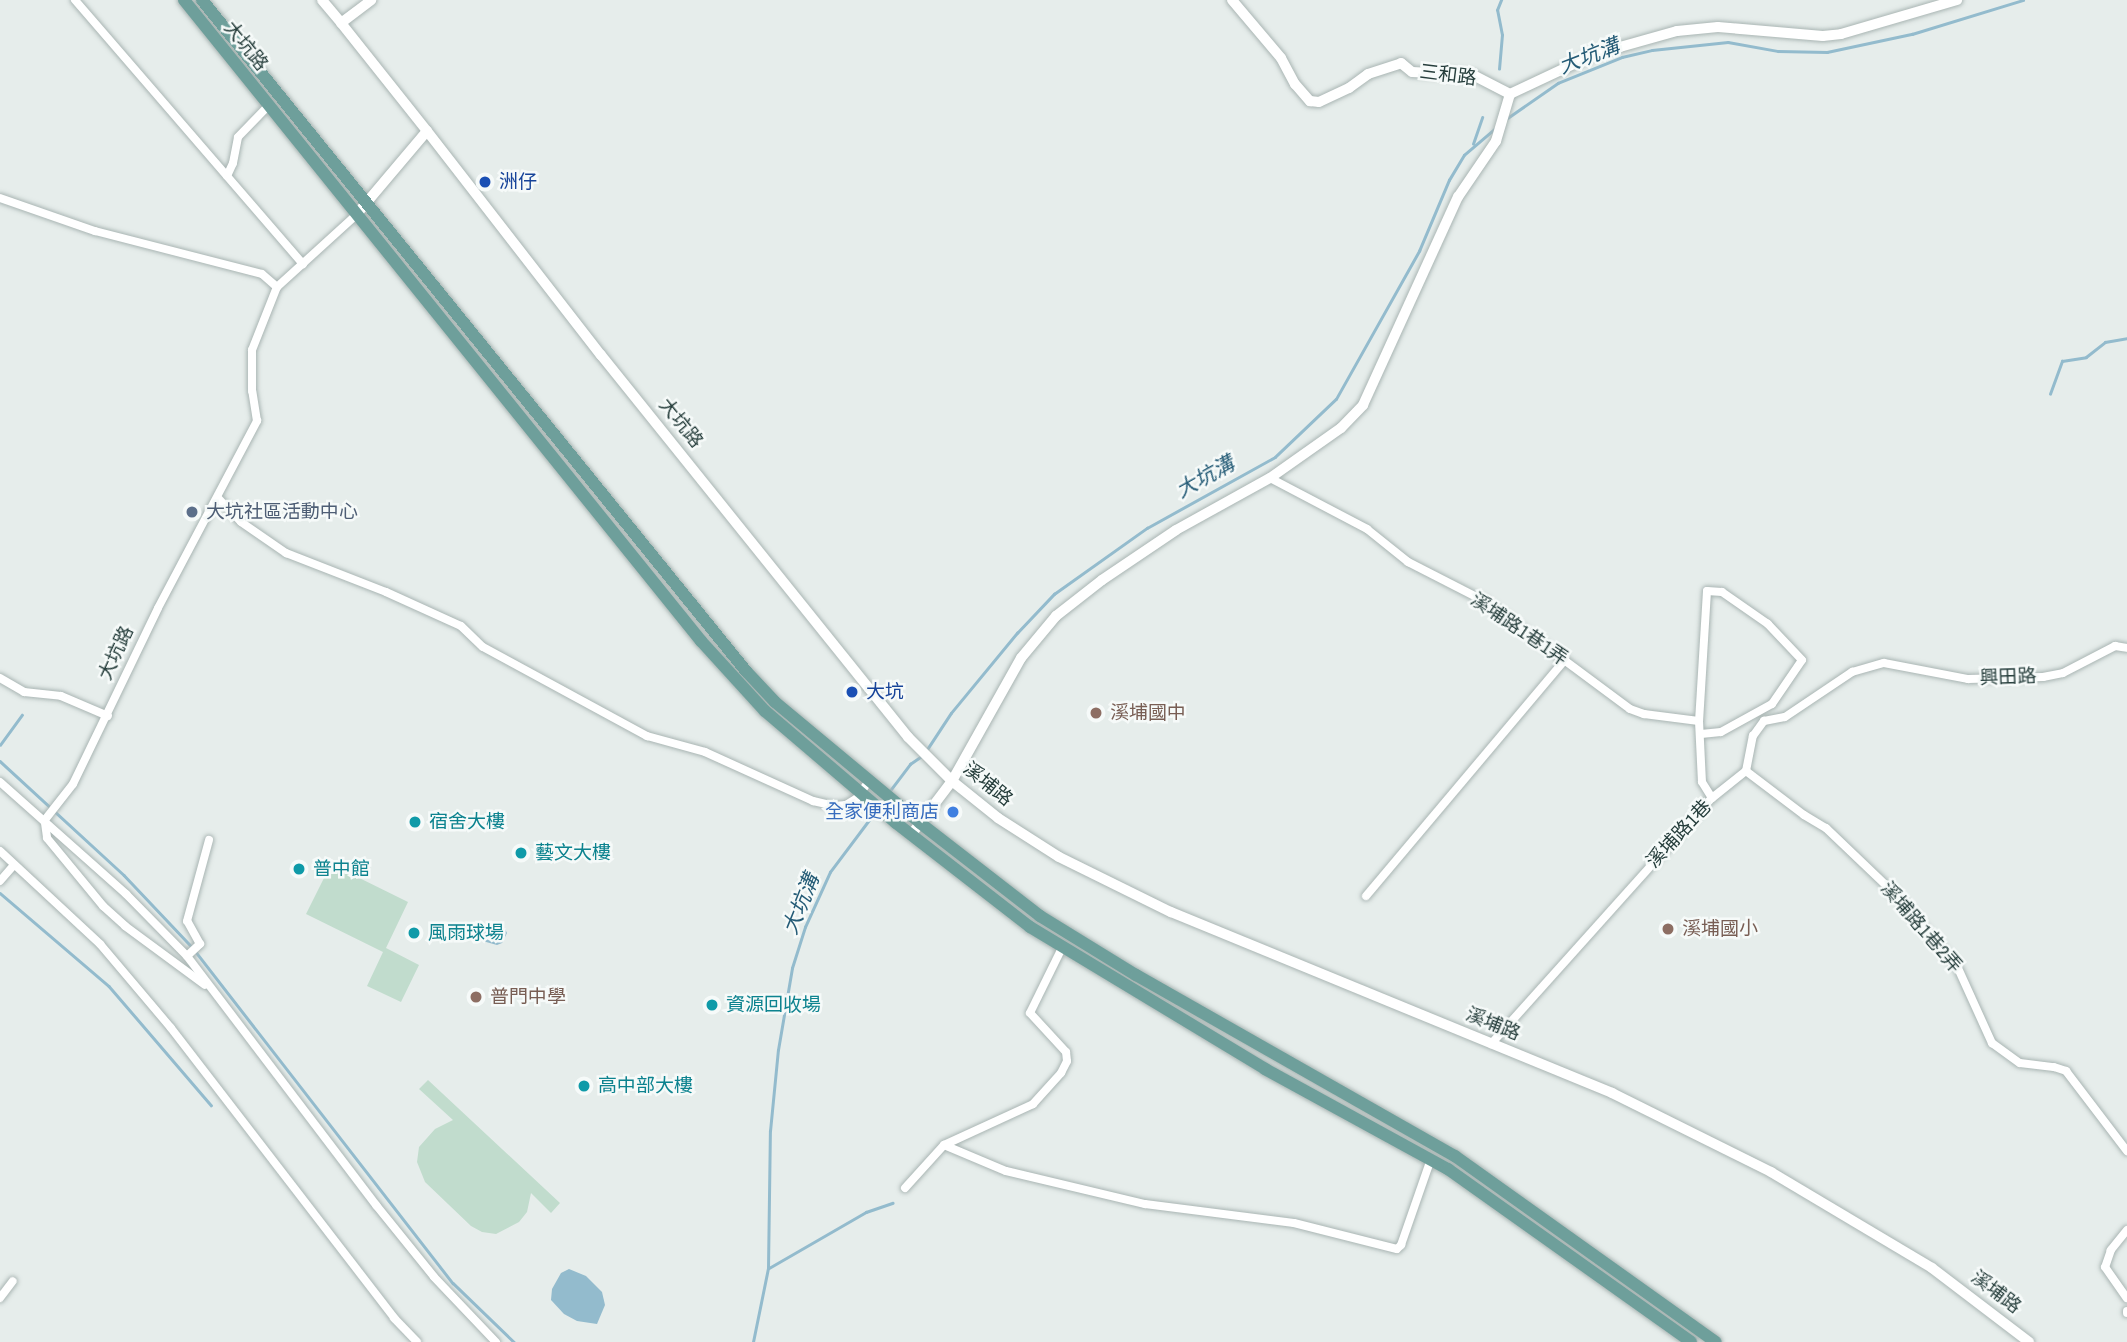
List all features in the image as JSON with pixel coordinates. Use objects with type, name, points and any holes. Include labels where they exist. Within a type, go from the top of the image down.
[{"type":"main road","name":"大坑路","points":[[184,0],[735,681],[765,711],[911,835]]},
{"type":"main road","name":"大坑路","points":[[202,0],[746,671],[775,702],[920,823]]},
{"type":"main road","points":[[341,23],[371,0]]},
{"type":"main road","name":"三和路","points":[[1232,0],[1281,58],[1295,84],[1310,101],[1330,99],[1368,74],[1401,63],[1412,72],[1473,75],[1510,94]]},
{"type":"main road","points":[[1510,94],[1595,54],[1677,31],[1718,27],[1823,36],[1841,34],[1957,0]]},
{"type":"main road","name":"大坑路","points":[[341,23],[426,131],[356,215]]},
{"type":"main road","points":[[920,823],[1040,916],[1083,944],[1489,1178],[1716,1342]]},
{"type":"main road","points":[[911,835],[1062,948],[1265,1069],[1431,1159],[1481,1190],[1691,1342]]},
{"type":"street","points":[[75,0],[303,264]]},
{"type":"street","name":"大坑路","points":[[322,0],[341,23]]},
{"type":"street","points":[[911,835],[952,781],[1021,658],[1056,616],[1102,580],[1176,530],[1270,478],[1341,428],[1363,405],[1458,197],[1496,141],[1510,94]]},
{"type":"street","points":[[227,176],[238,137],[269,105]]},
{"type":"street","name":"大坑路","points":[[426,131],[601,355],[908,737],[933,761]]},
{"type":"street","points":[[0,198],[95,231],[262,274],[277,287]]},
{"type":"street","name":"大坑路","points":[[44,821],[73,784],[158,608],[257,421],[252,391],[252,350],[277,287],[356,215]]},
{"type":"street","name":"溪埔路1巷1弄","points":[[1270,478],[1367,529],[1408,562],[1486,602],[1630,709],[1644,714],[1699,721]]},
{"type":"street","points":[[218,498],[241,522],[286,553],[386,592],[461,626],[483,647],[647,736],[705,752],[813,801],[834,806],[846,805],[863,796],[873,784]]},
{"type":"street","points":[[1701,734],[1721,732],[1772,704],[1802,660],[1768,624],[1722,592],[1707,591],[1705,600],[1699,721],[1702,782],[1713,798]]},
{"type":"street","name":"興田路","points":[[1746,771],[1753,736],[1764,721],[1785,717],[1852,672],[1884,663],[1968,679],[2043,677],[2063,673],[2115,646],[2127,648]]},
{"type":"street","points":[[1366,897],[1565,660]]},
{"type":"street","points":[[0,678],[24,692],[61,696],[108,716]]},
{"type":"street","name":"溪埔路","points":[[933,761],[952,781],[998,818],[1059,857],[1106,881],[1309,970],[1612,1093],[1771,1172],[1932,1268],[2029,1342]]},
{"type":"street","name":"溪埔路1巷","points":[[1491,1044],[1713,798],[1746,771]]},
{"type":"street","name":"溪埔路1巷2弄","points":[[1746,771],[1804,815],[1826,828],[1894,893],[1957,966],[1992,1043],[2020,1063],[2066,1071],[2127,1151]]},
{"type":"street","points":[[0,782],[126,894],[187,956],[417,1256],[496,1342]]},
{"type":"street","points":[[44,821],[47,838],[103,906],[125,926],[213,991]]},
{"type":"street","points":[[187,956],[200,944],[187,921],[209,840]]},
{"type":"street","points":[[0,851],[100,944],[153,1007],[394,1318],[417,1342]]},
{"type":"street","points":[[0,881],[15,865]]},
{"type":"street","points":[[905,1188],[944,1145],[1033,1104],[1062,1073],[1067,1061],[1066,1052],[1030,1013],[1062,948]]},
{"type":"street","points":[[944,1145],[1006,1171],[1134,1202],[1221,1216],[1294,1223],[1397,1249],[1401,1245],[1431,1159]]},
{"type":"street","points":[[2127,1230],[2111,1250],[2105,1267],[2127,1298]]},
{"type":"street","points":[[0,1298],[13,1281]]},
{"type":"green space","points":[[331,864],[408,902],[386,948],[419,965],[401,1002],[367,986],[383,952],[306,914]]},
{"type":"green space","points":[[428,1080],[560,1203],[551,1213],[531,1193],[527,1212],[519,1222],[496,1234],[482,1232],[471,1226],[425,1182],[417,1162],[419,1147],[435,1129],[453,1120],[419,1089]]},
{"type":"water","points":[[495,926],[505,929],[507,933],[502,943],[497,945],[468,937],[471,927],[487,929]]},
{"type":"water","points":[[569,1269],[586,1276],[602,1292],[605,1305],[597,1324],[577,1321],[564,1314],[551,1300],[552,1289],[561,1273]]},
{"type":"waterway","points":[[1499,69],[1502,35],[1497,10],[1501,0]]},
{"type":"waterway","name":"大坑溝","points":[[1506,119],[1558,83],[1622,57],[1652,50],[1728,42],[1778,51],[1827,52],[1912,34],[2023,0]]},
{"type":"waterway","points":[[1473,144],[1482,118]]},
{"type":"waterway","name":"大坑溝","points":[[926,751],[951,713],[1017,633],[1054,594],[1147,528],[1275,457],[1336,399],[1419,251],[1449,180],[1464,155],[1498,126]]},
{"type":"waterway","points":[[2050,394],[2062,361],[2086,357],[2105,342],[2127,338]]},
{"type":"waterway","points":[[0,745],[22,715]]},
{"type":"waterway","name":"大坑溝","points":[[889,792],[910,764],[922,756]]},
{"type":"waterway","points":[[0,761],[124,875],[192,947]]},
{"type":"waterway","name":"大坑溝","points":[[753,1342],[768,1268],[770,1131],[778,1050],[792,968],[805,927],[830,872],[875,812]]},
{"type":"waterway","points":[[0,893],[109,986],[211,1105]]},
{"type":"waterway","points":[[196,952],[453,1283],[514,1342]]},
{"type":"waterway","points":[[769,1268],[866,1212],[892,1203]]},
{"type":"place","name":"洲仔","points":[[485,182]]},
{"type":"place","name":"大坑社區活動中心","points":[[192,512]]},
{"type":"place","name":"大坑","points":[[852,692]]},
{"type":"place","name":"溪埔國中","points":[[1096,713]]},
{"type":"place","name":"全家便利商店","points":[[953,812]]},
{"type":"place","name":"宿舍大樓","points":[[415,822]]},
{"type":"place","name":"藝文大樓","points":[[521,853]]},
{"type":"place","name":"普中館","points":[[299,869]]},
{"type":"place","name":"溪埔國小","points":[[1668,929]]},
{"type":"place","name":"風雨球場","points":[[414,933]]},
{"type":"place","name":"普門中學","points":[[476,997]]},
{"type":"place","name":"資源回收場","points":[[712,1005]]},
{"type":"place","name":"高中部大樓","points":[[584,1086]]}]
